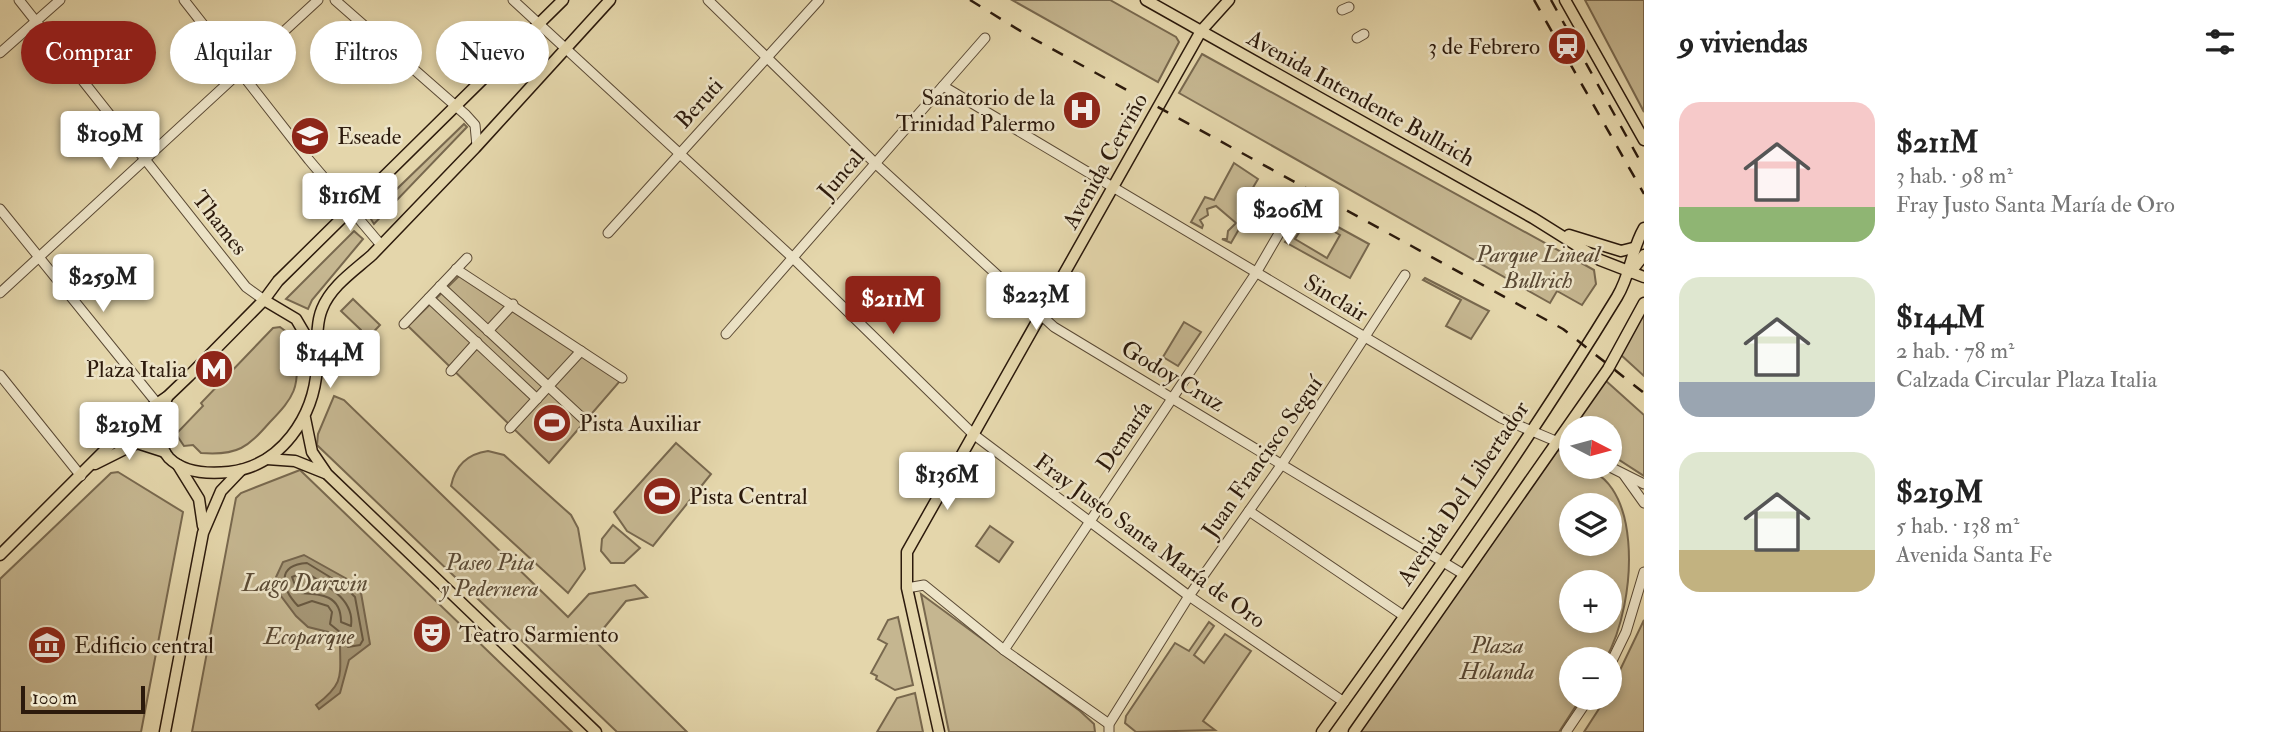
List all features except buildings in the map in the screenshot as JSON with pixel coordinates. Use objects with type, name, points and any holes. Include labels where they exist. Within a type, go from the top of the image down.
[{"type":"main road","points":[[542,21],[563,0]]},
{"type":"main road","points":[[178,465],[210,473],[241,470],[267,459],[305,418],[313,394],[320,316],[325,303],[352,269],[382,245],[477,146],[610,0]]},
{"type":"main road","name":"Avenida Intendente Bullrich","points":[[1146,0],[1557,231],[1600,260],[1644,276]]},
{"type":"main road","name":"Avenida Cerviño","points":[[939,732],[907,588],[905,562],[911,543],[1201,31],[1229,0]]},
{"type":"main road","points":[[1565,0],[1644,140]]},
{"type":"main road","points":[[0,555],[94,464],[106,447],[156,402],[167,397],[264,300],[278,281],[478,84]]},
{"type":"main road","name":"Avenida Del Libertador","points":[[1322,732],[1531,432],[1630,273],[1633,248],[1644,228]]},
{"type":"main road","name":"Avenida Intendente Bullrich","points":[[1557,231],[1621,251],[1633,248]]},
{"type":"main road","points":[[1630,273],[1644,256]]},
{"type":"main road","name":"Avenida Del Libertador","points":[[1630,273],[1644,264]]},
{"type":"main road","points":[[264,300],[292,315],[317,355]]},
{"type":"main road","name":"Avenida Del Libertador","points":[[1354,732],[1608,369],[1644,303]]},
{"type":"main road","points":[[165,452],[160,427],[167,397]]},
{"type":"main road","points":[[305,418],[312,452],[327,474],[596,732]]},
{"type":"main road","points":[[94,464],[137,443],[165,452],[178,465],[199,499],[203,533]]},
{"type":"main road","points":[[267,459],[295,461],[327,474]]},
{"type":"main road","points":[[165,732],[203,533],[221,491],[241,470]]},
{"type":"street","name":"Thames","points":[[19,0],[36,21]]},
{"type":"street","points":[[36,21],[60,0]]},
{"type":"street","points":[[184,0],[201,21]]},
{"type":"street","points":[[295,21],[318,0]]},
{"type":"street","points":[[335,0],[475,125],[477,146]]},
{"type":"street","name":"Fray Justo Santa María de Oro","points":[[513,0],[536,21]]},
{"type":"street","name":"Godoy Cruz","points":[[708,0],[876,164],[1054,327],[1463,574]]},
{"type":"street","name":"Beruti","points":[[608,233],[819,0]]},
{"type":"street","name":"Fray Justo Santa María de Oro","points":[[549,33],[793,258],[973,434],[1189,596],[1344,702]]},
{"type":"street","points":[[0,53],[21,34]]},
{"type":"street","name":"Juncal","points":[[726,334],[985,38]]},
{"type":"street","name":"Thames","points":[[86,84],[246,287],[264,300]]},
{"type":"street","points":[[0,293],[226,84]]},
{"type":"street","points":[[250,84],[349,210],[382,245]]},
{"type":"street","name":"Sinclair","points":[[943,86],[1501,418],[1559,442]]},
{"type":"street","name":"Demaría","points":[[1004,650],[1256,273],[1295,206]]},
{"type":"street","points":[[0,209],[156,402]]},
{"type":"street","points":[[404,324],[467,258]]},
{"type":"street","points":[[456,269],[622,378]]},
{"type":"street","name":"Juan Francisco Seguí","points":[[1109,728],[1189,596],[1282,464],[1366,339],[1405,275]]},
{"type":"street","points":[[440,286],[591,426]]},
{"type":"street","points":[[429,298],[537,399]]},
{"type":"street","points":[[488,331],[513,304]]},
{"type":"street","points":[[451,371],[477,342]]},
{"type":"street","points":[[510,428],[581,351]]},
{"type":"street","points":[[0,375],[81,476]]},
{"type":"street","points":[[1623,473],[1644,484]]},
{"type":"street","points":[[1623,473],[1644,503]]},
{"type":"street","points":[[1249,511],[1404,616]]},
{"type":"street","points":[[1619,647],[1644,574]]},
{"type":"street","points":[[907,588],[924,585],[1004,650],[1109,728]]},
{"type":"street","points":[[1566,732],[1581,710]]},
{"type":"green space","points":[[1012,0],[1110,0],[1176,37],[1179,42],[1158,82]]},
{"type":"green space","points":[[1585,0],[1644,0],[1644,112]]},
{"type":"green space","name":"Parque Lineal Bullrich","points":[[1202,54],[1594,270],[1596,284],[1582,305],[1557,291],[1550,303],[1179,93]]},
{"type":"green space","points":[[464,124],[467,127],[374,224],[369,216]]},
{"type":"green space","points":[[1234,163],[1258,179],[1238,213],[1246,217],[1231,243],[1222,239],[1227,239],[1228,231],[1236,223],[1216,206],[1207,209],[1208,215],[1200,220],[1202,228],[1191,222],[1205,197],[1214,200]]},
{"type":"green space","points":[[1307,210],[1369,244],[1350,278],[1285,242]],"holes":[[[1309,217],[1340,235],[1327,258],[1295,239]]]},
{"type":"green space","points":[[354,231],[363,239],[312,300],[308,309],[286,299]]},
{"type":"green space","points":[[461,274],[620,381],[549,463],[408,326]]},
{"type":"green space","points":[[1425,278],[1489,311],[1471,339],[1446,326],[1461,300],[1423,280]]},
{"type":"green space","points":[[353,299],[380,325],[365,341],[361,340],[361,330],[341,311]]},
{"type":"green space","points":[[1644,313],[1644,376],[1621,355]]},
{"type":"green space","points":[[1184,322],[1201,332],[1178,366],[1163,357]]},
{"type":"green space","name":"Plaza Italia","points":[[280,327],[288,333],[287,344],[296,351],[297,364],[296,383],[285,406],[255,438],[241,448],[214,454],[201,453],[193,445],[184,446],[176,434],[203,406],[201,403],[273,328]]},
{"type":"green space","points":[[1605,380],[1644,415],[1644,476],[1622,462],[1622,416],[1580,416]]},
{"type":"green space","name":"Paseo Pita y Pedernera","points":[[334,396],[344,400],[568,617],[589,594],[635,585],[647,597],[626,601],[594,640],[687,732],[617,732],[317,445],[318,434]]},
{"type":"green space","name":"Pista Central","points":[[676,443],[711,474],[653,546],[627,531],[614,512]]},
{"type":"green space","name":"Plaza Holanda","points":[[1555,449],[1559,450],[1559,480],[1602,480],[1614,493],[1559,493],[1559,556],[1622,556],[1622,511],[1628,542],[1628,573],[1622,612],[1622,570],[1559,570],[1559,633],[1617,633],[1611,647],[1559,647],[1559,710],[1573,710],[1559,732],[1358,732]]},
{"type":"green space","points":[[488,451],[504,455],[571,515],[578,528],[585,569],[568,593],[451,486],[463,462]]},
{"type":"green space","name":"Ecoparque","points":[[300,470],[572,732],[192,732],[236,498],[241,493]]},
{"type":"green space","points":[[118,472],[183,512],[141,732],[0,732],[0,579],[111,473]]},
{"type":"green space","points":[[613,525],[640,548],[624,563],[611,563],[601,551],[602,539]]},
{"type":"green space","points":[[990,526],[1013,542],[999,562],[976,546]]},
{"type":"green space","points":[[921,594],[1080,711],[1094,724],[1095,732],[949,732]]},
{"type":"green space","points":[[898,617],[913,685],[895,690],[871,673],[887,644],[878,639],[888,620]]},
{"type":"green space","points":[[1644,620],[1644,732],[1584,732],[1598,710],[1622,710],[1622,666]]},
{"type":"green space","points":[[1209,622],[1214,626],[1194,655],[1204,663],[1225,634],[1251,651],[1203,721],[1215,730],[1136,732],[1125,723],[1126,716],[1175,643],[1189,651]]},
{"type":"green space","points":[[915,693],[923,732],[877,732],[897,698]]},
{"type":"water","name":"Lago Darwin","points":[[304,555],[347,579],[361,593],[370,644],[349,660],[340,693],[319,709],[316,705],[332,691],[339,678],[340,642],[328,632],[308,627],[296,616],[281,596],[276,577],[283,562]]},
{"type":"railway","points":[[970,0],[1032,38],[1563,329],[1644,393]]},
{"type":"railway","points":[[1534,0],[1644,194]]},
{"type":"railway","points":[[1551,0],[1644,168]]},
{"type":"place","name":"3 de Febrero","points":[[1567,46]]},
{"type":"place","name":"Sanatorio de la Trinidad Palermo","points":[[1082,110]]},
{"type":"place","name":"Eseade","points":[[310,136]]},
{"type":"place","name":"Plaza Italia","points":[[214,369]]},
{"type":"place","name":"Pista Auxiliar","points":[[552,423]]},
{"type":"place","name":"Pista Central","points":[[662,496]]},
{"type":"place","name":"Teatro Sarmiento","points":[[432,634]]},
{"type":"place","name":"Edificio central","points":[[47,645]]}]
